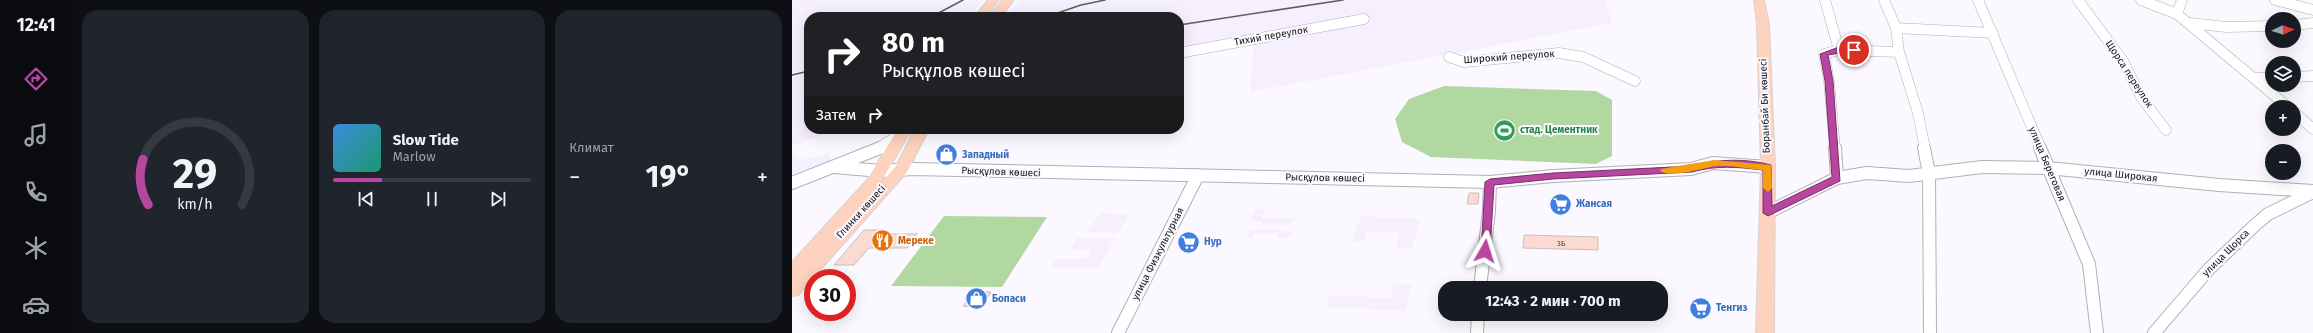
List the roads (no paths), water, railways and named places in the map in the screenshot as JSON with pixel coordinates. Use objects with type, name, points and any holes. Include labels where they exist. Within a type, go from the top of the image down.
[{"type":"main road","points":[[984,12],[994,0]]},
{"type":"main road","points":[[999,12],[1009,0]]},
{"type":"main road","name":"Боранбай Би көшесі","points":[[1759,0],[1763,24],[1768,167],[1765,333]]},
{"type":"main road","name":"Глинки көшесі","points":[[792,272],[872,184],[902,134]]},
{"type":"main road","name":"Глинки көшесі","points":[[792,290],[902,169],[920,134]]},
{"type":"street","points":[[1825,0],[1839,50]]},
{"type":"street","points":[[1884,0],[1896,28],[1899,52],[1918,113],[1929,173],[1930,333]]},
{"type":"street","name":"улица Береговая","points":[[1978,0],[2089,264],[2097,333]]},
{"type":"street","name":"Щорса переулок","points":[[2078,0],[2123,61],[2142,97],[2166,130]]},
{"type":"street","points":[[2141,0],[2177,14],[2190,23],[2280,100]]},
{"type":"street","points":[[2177,14],[2182,0]]},
{"type":"street","points":[[2275,0],[2313,10]]},
{"type":"street","name":"Тихий переулок","points":[[1184,52],[1364,19]]},
{"type":"street","points":[[2190,23],[2226,28],[2265,26]]},
{"type":"street","points":[[2301,24],[2313,23]]},
{"type":"street","points":[[1896,28],[1993,33]]},
{"type":"street","points":[[1837,178],[1829,81],[1824,54],[1839,50],[1899,52]]},
{"type":"street","name":"Широкий переулок","points":[[1449,57],[1464,62],[1559,53],[1583,57],[1636,81]]},
{"type":"street","points":[[2301,77],[2313,76]]},
{"type":"street","points":[[2255,78],[2265,78]]},
{"type":"street","points":[[2301,118],[2313,129]]},
{"type":"street","points":[[792,183],[882,147],[900,134]]},
{"type":"street","name":"Рысқұлов көшесі","points":[[834,167],[881,171],[902,169],[1490,182],[1553,176],[1692,169],[1713,163],[1768,167]]},
{"type":"street","name":"улица Широкая","points":[[1768,213],[1837,178],[1867,173],[1909,176],[1982,167],[2048,168],[2219,186],[2313,192]]},
{"type":"street","name":"улица Физкультурная","points":[[1118,333],[1198,175]]},
{"type":"street","points":[[1481,281],[1488,218],[1490,182]]},
{"type":"street","name":"улица Щорса","points":[[2154,333],[2209,269],[2254,226],[2268,214],[2313,192]]},
{"type":"street","points":[[1477,333],[1478,321]]},
{"type":"railway","points":[[940,12],[963,0]]},
{"type":"railway","points":[[1061,12],[1081,5],[1105,0]]},
{"type":"railway","points":[[1184,24],[1343,0]]},
{"type":"railway","points":[[792,75],[804,72]]},
{"type":"place","name":"стад. Цементник","points":[[1505,130]]},
{"type":"place","name":"Западный","points":[[947,155]]},
{"type":"place","name":"Жансая","points":[[1560,204]]},
{"type":"place","name":"Мереке","points":[[883,241]]},
{"type":"place","name":"Нур","points":[[1189,242]]},
{"type":"place","name":"Бопаси","points":[[977,299]]},
{"type":"place","name":"Тенгиз","points":[[1701,308]]}]
